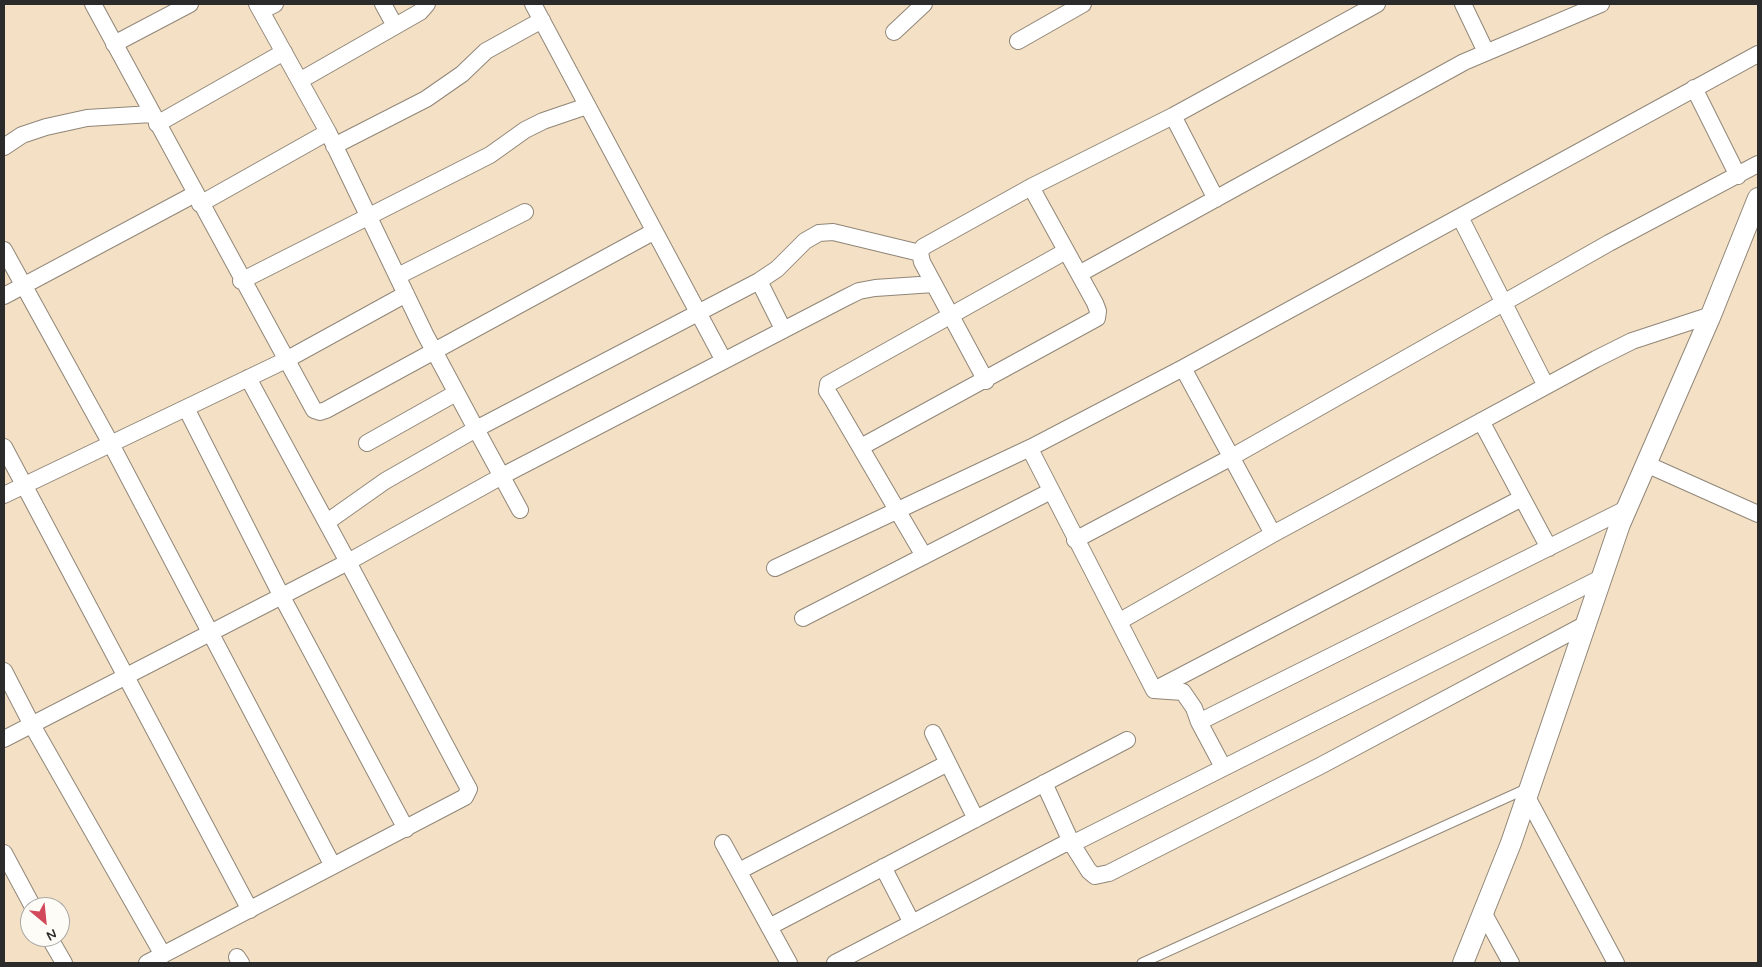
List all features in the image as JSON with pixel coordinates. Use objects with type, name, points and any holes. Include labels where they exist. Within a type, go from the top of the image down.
[{"type":"street","points":[[93,4],[197,199],[314,410],[320,412],[653,232]]},
{"type":"street","points":[[114,44],[190,4]]},
{"type":"street","points":[[383,4],[395,26]]},
{"type":"street","points":[[300,80],[420,12],[427,4]]},
{"type":"street","points":[[533,4],[653,232],[723,359]]},
{"type":"street","points":[[1018,41],[1060,10],[1083,4]]},
{"type":"street","points":[[920,253],[929,242],[1030,187],[1173,116],[1377,4]]},
{"type":"street","points":[[1463,4],[1486,52]]},
{"type":"street","points":[[1079,274],[1486,52],[1601,4]]},
{"type":"street","points":[[894,32],[921,5]]},
{"type":"street","points":[[265,6],[284,52],[331,139],[433,351],[520,510]]},
{"type":"street","points":[[4,296],[197,199],[426,99],[462,74],[486,51],[542,20]]},
{"type":"street","points":[[4,147],[22,135],[46,127],[87,118],[154,119],[284,52]]},
{"type":"street","points":[[775,568],[1032,447],[1182,368],[1758,54]]},
{"type":"street","points":[[1694,88],[1738,176]]},
{"type":"street","points":[[242,281],[490,154],[525,130],[543,121],[587,106]]},
{"type":"street","points":[[1173,116],[1216,199]]},
{"type":"street","points":[[1076,540],[1230,458],[1609,243],[1758,164]]},
{"type":"street","points":[[861,447],[1097,318],[1098,311],[1095,303],[1030,187]]},
{"type":"street","points":[[1463,963],[1528,792],[1626,509],[1711,315],[1758,198]]},
{"type":"street","points":[[398,276],[525,212]]},
{"type":"street","points":[[1460,216],[1502,304],[1546,386]]},
{"type":"street","points":[[326,522],[385,481],[476,429],[759,281],[777,268],[805,240],[819,233],[833,232],[920,253]]},
{"type":"street","points":[[4,250],[111,444],[333,866]]},
{"type":"street","points":[[924,556],[830,397],[828,384],[1066,251]]},
{"type":"street","points":[[920,253],[922,262],[986,380]]},
{"type":"street","points":[[759,281],[783,328]]},
{"type":"street","points":[[4,739],[348,562],[502,476],[783,328],[859,291],[875,288],[934,284]]},
{"type":"street","points":[[4,495],[286,360],[406,294]]},
{"type":"street","points":[[1120,621],[1273,534],[1632,341],[1711,315]]},
{"type":"street","points":[[1182,368],[1273,534]]},
{"type":"street","points":[[147,963],[457,802],[465,797],[469,788],[248,378]]},
{"type":"street","points":[[367,443],[456,393]]},
{"type":"street","points":[[186,408],[281,596],[406,829]]},
{"type":"street","points":[[1481,421],[1549,548]]},
{"type":"street","points":[[4,447],[250,910]]},
{"type":"street","points":[[1032,447],[1032,453],[1154,690]]},
{"type":"street","points":[[1646,464],[1758,514]]},
{"type":"street","points":[[803,618],[1051,490]]},
{"type":"street","points":[[1154,690],[1522,498]]},
{"type":"street","points":[[1199,722],[1626,509]]},
{"type":"street","points":[[835,963],[1058,847],[1072,844],[1601,578]]},
{"type":"street","points":[[1044,783],[1072,844],[1089,871],[1095,876],[1109,873],[1320,766],[1586,624]]},
{"type":"street","points":[[4,671],[32,725],[163,955]]},
{"type":"street","points":[[1154,690],[1182,692],[1194,708],[1199,722],[1223,768]]},
{"type":"street","points":[[933,734],[976,819]]},
{"type":"street","points":[[769,927],[1127,740]]},
{"type":"street","points":[[739,871],[948,764]]},
{"type":"street","points":[[1528,792],[1616,963]]},
{"type":"street","points":[[723,843],[789,963]]},
{"type":"street","points":[[4,853],[28,897]]},
{"type":"street","points":[[883,867],[912,923]]},
{"type":"street","points":[[1483,912],[1510,963]]},
{"type":"street","points":[[55,947],[64,963]]},
{"type":"lane","points":[[1142,963],[1528,792]]}]
